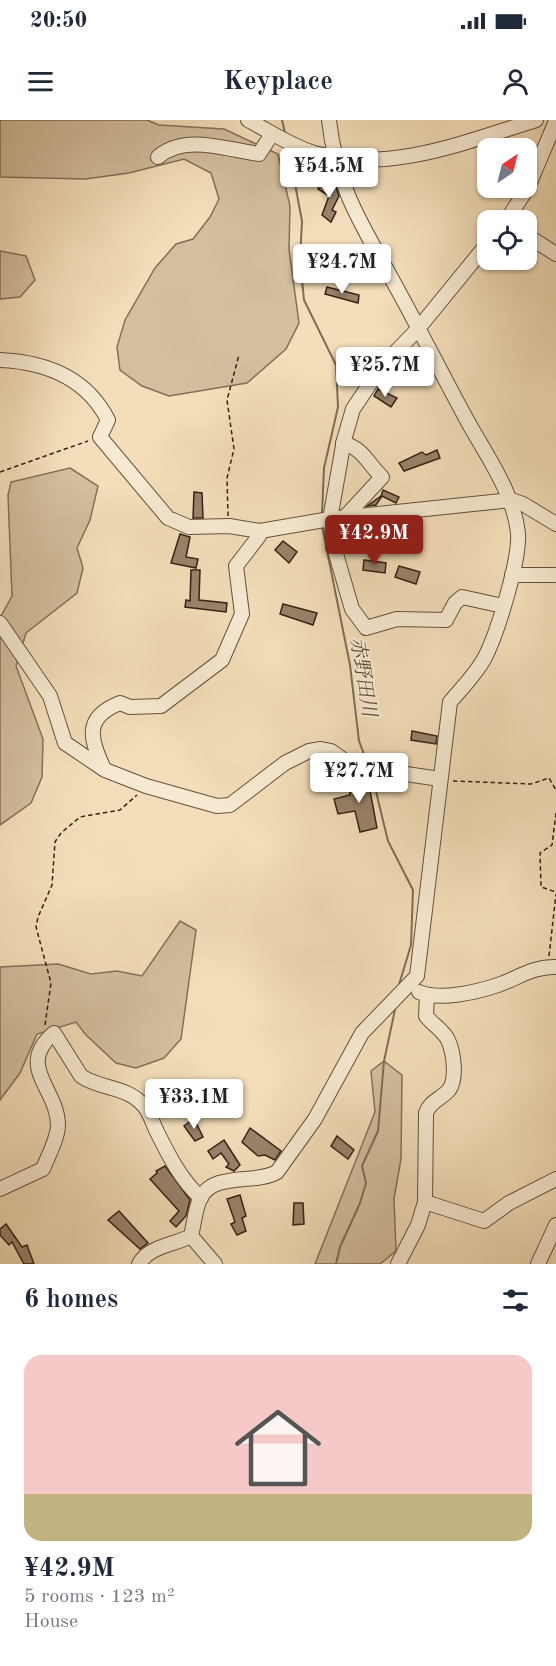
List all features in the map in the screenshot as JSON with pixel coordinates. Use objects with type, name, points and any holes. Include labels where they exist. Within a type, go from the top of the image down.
[{"type":"street","points":[[248,120],[311,152],[333,157],[369,160],[398,158],[441,149],[536,120]]},
{"type":"street","points":[[140,1264],[144,1256],[155,1249],[176,1244],[191,1236],[201,1198],[209,1188],[218,1183],[268,1177],[277,1172],[315,1119],[362,1033],[377,1014],[409,987],[419,970],[450,702],[484,658],[512,575],[518,536],[511,500],[417,330],[402,297],[355,215],[333,157],[329,120]]},
{"type":"street","points":[[513,210],[528,187],[556,121]]},
{"type":"street","points":[[158,157],[168,148],[206,144],[259,154],[273,134]]},
{"type":"street","points":[[537,242],[556,254]]},
{"type":"street","points":[[477,256],[417,330],[382,366],[353,409],[325,520],[352,609],[366,628],[397,619],[446,620],[455,603],[462,597],[503,606]]},
{"type":"street","points":[[0,360],[43,364],[77,384],[97,401],[108,420],[100,437],[168,519],[189,527],[229,526],[260,531],[345,517],[511,500],[523,504],[556,524]]},
{"type":"street","points":[[343,443],[356,447],[365,454],[382,477],[345,517]]},
{"type":"street","points":[[105,770],[93,744],[93,728],[99,714],[120,703],[130,707],[161,706],[222,660],[242,614],[236,566],[259,536],[260,531]]},
{"type":"street","points":[[512,575],[556,575]]},
{"type":"street","points":[[0,623],[50,696],[64,742],[105,770],[147,786],[217,806],[230,805],[285,763],[309,751],[331,751],[352,766],[366,769],[440,779]]},
{"type":"street","points":[[409,987],[427,995],[460,994],[497,986],[519,975],[552,967]]},
{"type":"street","points":[[398,1264],[418,1225],[425,1202],[426,1113],[429,1105],[447,1093],[453,1084],[448,1039],[426,1016],[427,995]]},
{"type":"street","points":[[0,1189],[44,1169],[58,1127],[52,1100],[36,1070],[38,1056],[46,1039],[54,1032],[81,1076],[87,1081],[114,1087],[144,1106],[169,1156],[189,1188],[201,1198]]},
{"type":"street","points":[[425,1202],[484,1221],[509,1203],[556,1179]]},
{"type":"street","points":[[538,1264],[556,1225]]},
{"type":"street","points":[[191,1236],[215,1264]]},
{"type":"path","points":[[229,526],[227,478],[234,449],[226,400],[239,355]]},
{"type":"path","points":[[0,472],[100,437]]},
{"type":"path","points":[[440,779],[531,784],[549,778],[556,790]]},
{"type":"path","points":[[54,1032],[44,1025],[51,982],[36,927],[38,916],[52,885],[55,842],[61,833],[80,817],[120,810],[147,786]]},
{"type":"path","points":[[552,967],[556,893],[541,887],[540,853],[552,846],[556,813]]},
{"type":"shaded area","points":[[0,120],[147,120],[159,125],[224,129],[278,154],[290,206],[289,249],[299,323],[286,349],[247,383],[169,396],[142,386],[120,370],[117,347],[125,320],[155,268],[176,244],[193,239],[210,217],[219,199],[211,173],[184,159],[129,173],[85,179],[0,177]]},
{"type":"shaded area","points":[[0,251],[26,256],[35,280],[20,297],[0,299]]},
{"type":"shaded area","points":[[70,468],[98,486],[90,520],[77,548],[83,568],[77,593],[26,633],[16,666],[43,739],[42,777],[31,803],[0,825],[0,618],[12,596],[8,495],[11,482]]},
{"type":"shaded area","points":[[180,921],[196,930],[181,1039],[164,1058],[136,1068],[116,1063],[86,1035],[76,1022],[37,1034],[20,1073],[0,1100],[0,967],[58,964],[91,974],[117,971],[142,976]]},
{"type":"shaded area","points":[[384,1061],[402,1075],[401,1159],[394,1199],[396,1251],[380,1264],[315,1264],[375,1112],[371,1071]]},
{"type":"building","points":[[323,179],[336,187],[339,196],[332,210],[336,212],[331,222],[322,215],[329,196],[318,189]]},
{"type":"building","points":[[327,287],[359,295],[358,303],[325,294]]},
{"type":"building","points":[[378,389],[397,398],[391,407],[374,396]]},
{"type":"building","points":[[437,450],[440,458],[404,471],[399,463],[422,452],[426,455]]},
{"type":"building","points":[[383,490],[399,497],[396,503],[382,496],[376,505],[367,506],[381,496]]},
{"type":"building","points":[[194,492],[202,493],[203,518],[193,518]]},
{"type":"building","points":[[356,527],[389,534],[384,542],[355,531]]},
{"type":"building","points":[[180,534],[190,537],[186,557],[198,559],[196,568],[171,563]]},
{"type":"building","points":[[283,541],[297,552],[289,563],[275,550]]},
{"type":"building","points":[[364,560],[386,563],[385,573],[363,570]]},
{"type":"building","points":[[399,566],[420,572],[416,584],[395,577]]},
{"type":"building","points":[[191,570],[200,570],[199,600],[227,603],[226,612],[185,607],[186,600],[190,601]]},
{"type":"building","points":[[283,604],[317,613],[313,625],[280,614]]},
{"type":"building","points":[[412,731],[437,736],[436,744],[411,740]]},
{"type":"building","points":[[357,776],[358,782],[368,780],[377,828],[360,832],[355,811],[338,814],[334,799],[350,795],[348,778]]},
{"type":"building","points":[[194,1119],[203,1137],[195,1141],[184,1126]]},
{"type":"building","points":[[250,1128],[281,1151],[275,1160],[265,1155],[258,1156],[242,1142]]},
{"type":"building","points":[[337,1136],[354,1150],[348,1159],[331,1146]]},
{"type":"building","points":[[224,1140],[240,1165],[234,1171],[226,1167],[229,1164],[221,1153],[213,1159],[208,1151]]},
{"type":"building","points":[[165,1166],[190,1200],[186,1216],[176,1227],[170,1221],[179,1211],[150,1179],[157,1173],[156,1171]]},
{"type":"building","points":[[240,1195],[246,1216],[242,1218],[246,1231],[237,1235],[231,1224],[235,1222],[227,1199]]},
{"type":"building","points":[[294,1203],[303,1203],[304,1224],[293,1225]]},
{"type":"building","points":[[119,1211],[148,1243],[140,1249],[108,1220]]},
{"type":"building","points":[[6,1224],[22,1247],[27,1245],[34,1264],[24,1264],[12,1242],[9,1245],[0,1235],[0,1229]]},
{"type":"waterway","name":"赤野田川","points":[[282,120],[285,133]]},
{"type":"waterway","name":"赤野田川","points":[[288,147],[302,221],[300,259],[304,300],[336,365],[338,407],[324,468],[322,514]]},
{"type":"waterway","name":"赤野田川","points":[[322,526],[350,665],[359,741],[367,762]]},
{"type":"waterway","name":"赤野田川","points":[[372,775],[388,841],[413,890],[411,945],[398,988]]},
{"type":"waterway","name":"赤野田川","points":[[336,1264],[340,1247],[360,1203],[366,1183],[362,1166],[378,1131],[384,1061],[396,1005]]}]
